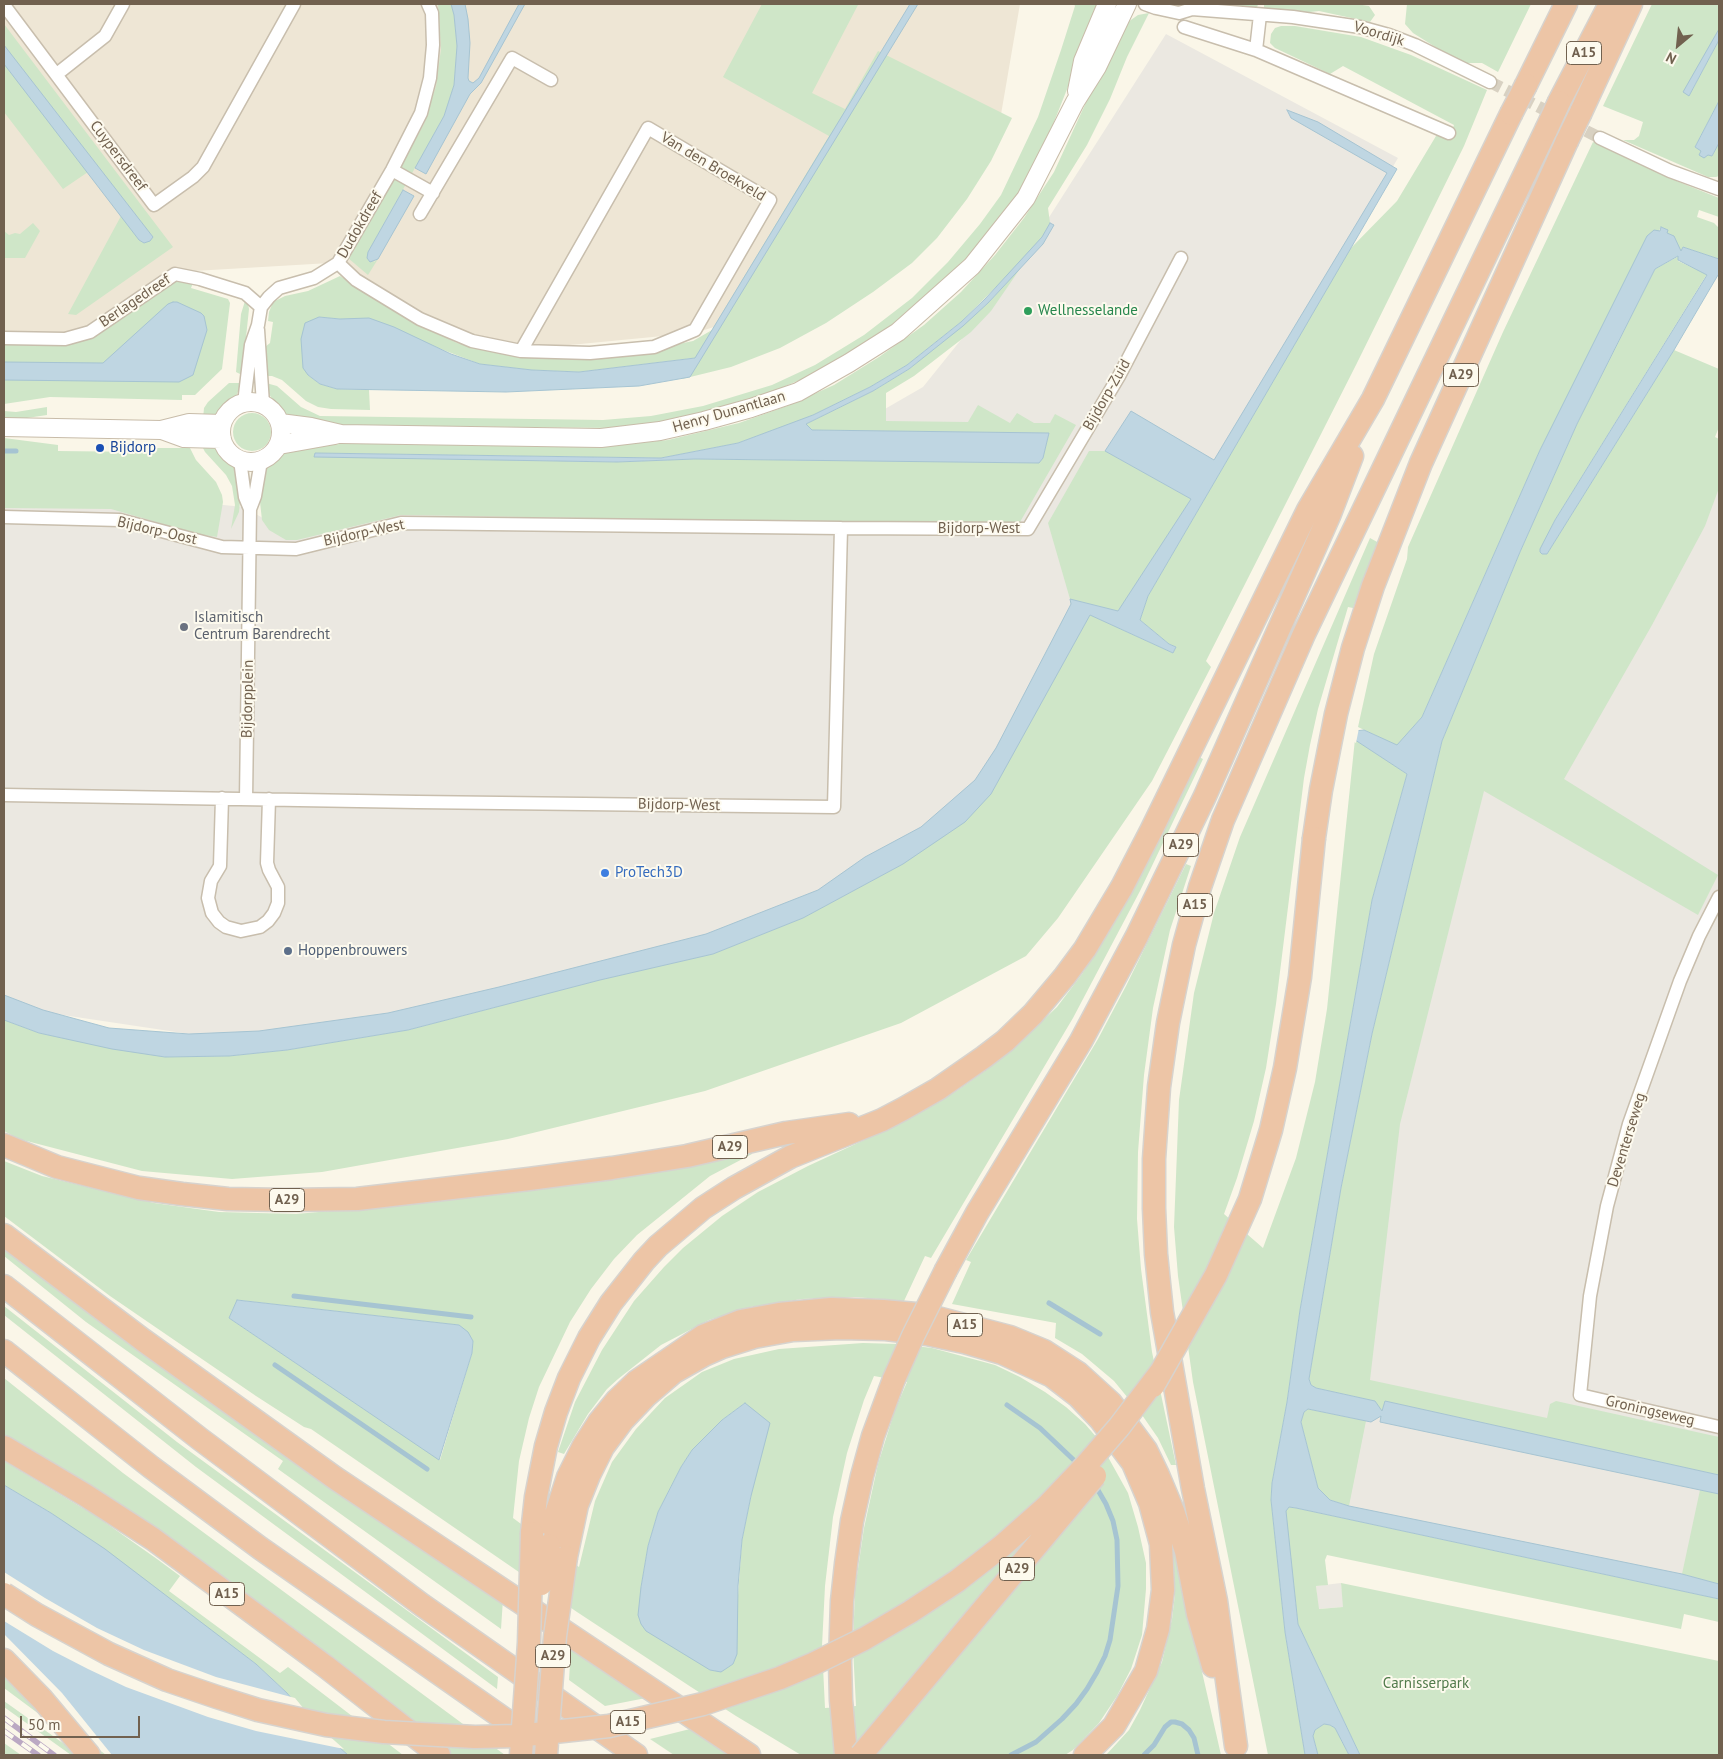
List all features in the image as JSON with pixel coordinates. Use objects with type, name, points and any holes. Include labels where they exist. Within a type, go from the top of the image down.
[{"type":"highway","name":"A29","points":[[546,1755],[556,1627],[542,1464],[551,1428],[562,1396],[589,1338],[611,1303],[644,1261],[678,1228],[703,1208],[734,1188],[790,1157],[882,1120],[938,1089],[1005,1041],[1033,1014],[1066,976],[1085,949],[1122,888],[1308,510],[1373,399],[1566,4]]},
{"type":"highway","name":"A15","points":[[1237,1751],[1216,1601],[1193,1489],[1162,1312],[1156,1254],[1154,1159],[1159,1087],[1168,1023],[1184,945],[1200,887],[1223,820],[1304,634],[1559,102],[1610,4]]},
{"type":"highway","name":"A29","points":[[861,1755],[1118,1449],[1216,1275],[1250,1199],[1271,1130],[1285,1068],[1300,977],[1314,838],[1336,714],[1373,586],[1421,463],[1631,4]]},
{"type":"highway","name":"A29","points":[[846,1755],[842,1707],[840,1632],[843,1586],[857,1496],[868,1455],[894,1379],[913,1336],[972,1221],[1093,1019],[1148,914],[1198,810],[1329,516],[1373,399]]},
{"type":"highway","name":"A29","points":[[4,1145],[57,1167],[139,1188],[165,1192],[228,1199],[357,1199],[612,1168],[687,1156],[786,1133],[882,1120]]},
{"type":"highway","name":"A15","points":[[4,1235],[151,1346],[335,1478],[749,1755]]},
{"type":"highway","name":"A15","points":[[4,1286],[200,1439],[422,1605],[636,1755]]},
{"type":"highway","name":"A15","points":[[528,1643],[556,1514],[568,1477],[583,1447],[599,1422],[617,1400],[638,1381],[703,1336],[741,1322],[779,1314],[831,1309],[926,1315],[1010,1337],[1044,1351],[1078,1373],[1111,1403],[1146,1450],[1174,1511],[1186,1551],[1198,1614],[1237,1751]]},
{"type":"highway","name":"A29","points":[[549,1545],[577,1505],[589,1474],[603,1447],[623,1420],[646,1396],[674,1372],[722,1347],[754,1337],[793,1330],[842,1328],[886,1329],[927,1334],[1002,1353],[1052,1376],[1078,1396],[1100,1420],[1132,1463],[1150,1503],[1161,1544],[1163,1590],[1158,1629],[1146,1672],[1114,1726],[1085,1755]]},
{"type":"highway","points":[[4,1351],[151,1467],[260,1548],[556,1755]]},
{"type":"highway","name":"A15","points":[[4,1594],[37,1615],[109,1654],[167,1680],[258,1710],[326,1725],[384,1732],[475,1737],[517,1736],[609,1726],[703,1704],[780,1678],[864,1639],[910,1612],[1002,1546],[1046,1507],[1119,1427],[1160,1373]]},
{"type":"highway","name":"A15","points":[[4,1447],[85,1495],[152,1539],[325,1666],[439,1755]]},
{"type":"highway","name":"A29","points":[[520,1755],[528,1643]]},
{"type":"highway","points":[[4,1660],[42,1699],[89,1755]]},
{"type":"highway","points":[[690,1715],[732,1733],[765,1755]]},
{"type":"main road","points":[[1075,102],[1083,61],[1107,4]]},
{"type":"main road","points":[[1075,102],[1097,67],[1127,4]]},
{"type":"main road","name":"Henry Dunantlaan","points":[[340,434],[601,438],[660,431],[704,421],[798,392],[898,332],[972,266],[1026,198],[1075,102]]},
{"type":"main road","points":[[244,403],[263,404],[270,408],[280,423],[282,434],[279,446],[272,455],[261,461],[240,460],[227,450],[222,432],[230,411],[244,403]]},
{"type":"main road","points":[[280,423],[311,427],[340,434]]},
{"type":"main road","points":[[4,427],[161,430],[184,438],[222,432]]},
{"type":"main road","points":[[279,446],[340,434]]},
{"type":"street","points":[[57,74],[105,36],[123,4]]},
{"type":"street","name":"Cuypersdreef","points":[[4,5],[154,205],[193,178],[203,167],[294,4]]},
{"type":"street","name":"Dudokdreef","points":[[261,307],[279,288],[314,278],[338,263],[392,170],[421,113],[430,78],[433,45],[432,13],[428,4]]},
{"type":"street","name":"Voordijk","points":[[1144,4],[1178,13],[1188,6],[1345,24],[1379,32],[1423,49],[1490,82]]},
{"type":"street","points":[[1256,50],[1260,15]]},
{"type":"street","points":[[1184,27],[1256,50],[1449,133]]},
{"type":"street","points":[[420,214],[512,58],[550,80]]},
{"type":"street","name":"Van den Broekveld","points":[[338,263],[356,280],[420,319],[472,341],[522,351],[590,353],[654,347],[695,330],[770,200],[648,128],[522,351]]},
{"type":"street","points":[[1600,138],[1670,171],[1719,189]]},
{"type":"street","points":[[392,170],[433,193]]},
{"type":"street","name":"Bijdorp-Zuid","points":[[1028,529],[1119,376],[1181,258]]},
{"type":"street","name":"Berlagedreef","points":[[4,338],[64,339],[90,332],[175,274],[200,279],[245,293],[261,307]]},
{"type":"street","points":[[244,403],[251,345],[258,325],[261,307]]},
{"type":"street","points":[[258,325],[263,404]]},
{"type":"street","name":"Bijdorpplein","points":[[240,460],[245,497],[250,509]]},
{"type":"street","name":"Bijdorpplein","points":[[246,798],[250,509],[255,496],[261,461]]},
{"type":"street","name":"Bijdorp-Oost","points":[[4,517],[120,520],[222,547],[249,548]]},
{"type":"street","name":"Bijdorp-West","points":[[249,548],[296,549],[401,523],[1028,529]]},
{"type":"street","name":"Bijdorp-West","points":[[246,798],[834,807],[841,528]]},
{"type":"street","points":[[4,795],[246,798]]},
{"type":"street","points":[[222,798],[220,866],[211,881],[208,898],[212,913],[220,922],[226,927],[241,931],[251,930],[264,924],[274,913],[278,903],[278,887],[269,870],[268,863],[269,799]]},
{"type":"street","name":"Deventerseweg","points":[[1580,1395],[1590,1296],[1607,1206],[1629,1124],[1680,981],[1699,936],[1719,897]]},
{"type":"street","name":"Groningseweg","points":[[1580,1395],[1719,1427]]},
{"type":"shaded area","points":[[4,4],[1020,4],[999,126],[889,275],[694,333],[570,345],[520,347],[471,344],[330,263],[194,271],[96,339],[4,334]]},
{"type":"shaded area","name":"Bijdorp","points":[[1166,34],[1398,158],[978,870],[789,973],[223,1039],[36,1011],[4,1001],[4,482],[243,507],[272,523],[760,481],[923,387],[1009,280]]},
{"type":"shaded area","points":[[1719,457],[1719,1596],[1341,1517],[1440,766]]},
{"type":"shaded area","points":[[1341,1583],[1344,1607],[1318,1609],[1316,1586]]},
{"type":"green space","points":[[438,4],[451,4],[454,15],[457,46],[454,85],[444,116],[368,252],[374,262],[378,259],[368,275],[348,258],[424,124],[436,86],[441,49]]},
{"type":"green space","points":[[762,4],[858,5],[812,93],[845,109],[878,51],[1012,118],[991,161],[967,199],[937,238],[912,263],[826,323],[780,348],[731,367],[682,379],[694,358],[579,372],[532,370],[480,364],[425,343],[340,319],[319,317],[308,375],[320,384],[337,389],[369,390],[370,410],[318,407],[306,401],[282,380],[272,376],[265,376],[265,347],[270,343],[273,322],[268,321],[273,302],[285,296],[308,291],[340,276],[408,318],[457,343],[507,353],[554,358],[635,353],[693,341],[712,330],[829,136],[723,77]]},
{"type":"green space","points":[[1074,4],[1101,4],[1046,142],[1012,204],[960,267],[895,324],[819,372],[757,398],[681,419],[615,428],[331,425],[287,417],[268,392],[266,383],[277,386],[301,407],[320,416],[603,420],[651,416],[703,406],[772,385],[815,365],[864,335],[912,298],[948,262],[980,224],[1001,195],[1038,117],[1061,50],[1075,6]]},
{"type":"green space","points":[[1203,4],[1258,4],[1257,8]]},
{"type":"green space","points":[[1264,4],[1356,4],[1369,6],[1375,15],[1370,22],[1319,11],[1301,13],[1264,8]]},
{"type":"green space","points":[[1407,4],[1531,4],[1498,72],[1482,63],[1461,63],[1413,33],[1405,24]]},
{"type":"green space","points":[[1652,4],[1719,4],[1719,29],[1689,96],[1719,40],[1719,101],[1695,147],[1712,156],[1719,143],[1719,176],[1708,177],[1623,140],[1634,140],[1639,136],[1643,122],[1603,106]]},
{"type":"green space","points":[[1149,13],[1087,145],[1048,208],[1050,223],[1042,237],[1016,267],[961,322],[907,365],[870,387],[805,419],[738,443],[661,458],[316,453],[314,456],[617,462],[695,459],[1039,463],[1043,458],[1049,433],[812,430],[806,424],[873,391],[909,369],[988,303],[1024,263],[991,311],[971,332],[914,376],[886,393],[886,421],[968,422],[978,405],[1010,423],[1017,413],[1034,423],[1050,423],[1055,414],[1076,425],[1020,522],[1011,524],[911,523],[401,515],[297,540],[286,540],[269,530],[262,520],[260,502],[264,473],[280,456],[297,447],[353,443],[605,446],[668,440],[739,423],[787,406],[834,385],[879,357],[924,325],[961,292],[995,255],[1024,218],[1054,172],[1118,33],[1138,15]]},
{"type":"green space","points":[[4,24],[173,247],[76,315],[68,314],[121,216],[139,240],[144,243],[153,237],[4,45]]},
{"type":"green space","points":[[1295,26],[1361,37],[1411,55],[1487,90],[1464,146],[1356,365],[1206,661],[1211,667],[1152,781],[1058,918],[1026,956],[901,1023],[705,1091],[508,1139],[322,1172],[232,1179],[142,1171],[19,1139],[4,1131],[4,1020],[39,1033],[165,1057],[229,1056],[287,1050],[408,1030],[600,980],[713,954],[803,918],[903,864],[991,794],[1090,615],[1173,653],[1176,647],[1169,644],[1140,620],[1148,596],[1350,249],[1397,201],[1436,136],[1442,129],[1451,132],[1454,125],[1343,66],[1330,74],[1275,48],[1270,43],[1271,34],[1275,28]]},
{"type":"green space","points":[[4,64],[88,172],[63,189],[4,112]]},
{"type":"green space","points":[[1593,142],[1679,182],[1719,198],[1719,217],[1699,210],[1697,217],[1714,223],[1719,228],[1719,259],[1683,247],[1681,252],[1667,233],[1667,230],[1661,227],[1540,450],[1422,717],[1397,746],[1358,727],[1374,654],[1407,559],[1408,547],[1503,332]]},
{"type":"green space","points":[[33,223],[40,231],[25,258],[4,258],[4,231],[9,235],[20,234]]},
{"type":"green space","points":[[1679,256],[1678,261],[1707,274],[1555,520],[1541,549],[1547,554],[1674,350],[1719,369],[1719,427],[1715,437],[1719,439],[1719,488],[1705,526],[1652,625],[1564,779],[1718,875],[1698,915],[1484,791],[1400,1124],[1370,1380],[1547,1418],[1550,1404],[1556,1401],[1719,1437],[1719,1475],[1385,1401],[1382,1411],[1375,1401],[1315,1388],[1311,1385],[1309,1379],[1341,1188],[1372,1034],[1442,741],[1520,552],[1577,424],[1655,269]]},
{"type":"green space","points":[[180,280],[193,283],[191,288],[228,299],[230,303],[222,369],[195,395],[182,395],[182,400],[50,397],[4,404],[4,342],[70,343],[96,336],[172,283]]},
{"type":"green space","points":[[245,301],[249,309],[242,375],[236,372],[241,314]]},
{"type":"green space","points":[[229,383],[241,383],[236,397],[216,414],[203,419],[204,408],[208,402]]},
{"type":"green space","points":[[47,407],[47,415],[4,419],[4,411],[16,412]]},
{"type":"green space","points":[[252,413],[266,418],[271,432],[266,446],[252,451],[238,446],[233,432],[238,418]]},
{"type":"green space","points":[[4,438],[58,445],[58,451],[144,452],[145,448],[190,448],[196,460],[216,482],[222,495],[223,502],[217,537],[198,534],[111,509],[4,508]]},
{"type":"green space","points":[[202,446],[215,446],[237,473],[240,502],[239,512],[231,529],[235,505],[232,486],[226,475],[205,452]]},
{"type":"green space","points":[[1089,451],[1105,451],[1191,499],[1118,611],[1070,599],[1048,523]]},
{"type":"green space","points":[[1370,538],[1379,543],[1353,608],[1348,607],[1318,709],[1310,745],[1266,1068],[1254,1121],[1224,1214],[1263,1248],[1296,1158],[1315,1082],[1327,1009],[1355,739],[1407,774],[1372,900],[1300,1310],[1287,1402],[1272,1483],[1271,1500],[1285,1632],[1305,1755],[1268,1755],[1193,1382],[1178,1276],[1174,1227],[1179,1100],[1194,993],[1214,913],[1240,837]]},
{"type":"green space","points":[[1197,756],[1203,759],[1140,891],[1073,1018],[931,1258],[925,1256],[904,1301],[855,1297],[802,1299],[750,1307],[709,1320],[661,1345],[618,1379],[607,1389],[588,1414],[564,1454],[558,1452],[575,1402],[602,1350],[634,1301],[683,1248],[722,1216],[758,1192],[808,1166],[903,1122],[955,1092],[1016,1046],[1057,1007],[1102,943]]},
{"type":"green space","points":[[1186,864],[1191,866],[1170,930],[1153,1008],[1144,1075],[1138,1152],[1137,1219],[1141,1269],[1152,1352],[1176,1465],[1171,1465],[1158,1438],[1114,1381],[1082,1354],[1055,1338],[1056,1323],[952,1304],[971,1262],[966,1260],[1098,1039]]},
{"type":"green space","points":[[751,1151],[752,1154],[710,1176],[637,1235],[614,1259],[591,1289],[570,1322],[539,1387],[529,1418],[519,1461],[513,1518],[579,1567],[595,1501],[612,1462],[636,1429],[665,1398],[702,1372],[734,1359],[779,1349],[863,1343],[899,1344],[932,1348],[995,1365],[1045,1392],[1085,1424],[1098,1439],[1128,1493],[1138,1527],[1146,1563],[1142,1635],[1131,1669],[1117,1696],[1099,1723],[1073,1750],[1065,1755],[801,1755],[736,1716],[577,1612],[311,1429],[304,1427],[256,1396],[110,1296],[4,1216],[4,1161],[42,1176],[154,1203],[219,1212],[296,1214],[421,1203]],"holes":[[[238,1300],[459,1325],[473,1341],[472,1353],[440,1460],[229,1318]],[[874,1376],[907,1382],[895,1410],[878,1464],[864,1528],[855,1589],[853,1648],[856,1706],[825,1708],[822,1646],[825,1586],[833,1517],[847,1453]],[[745,1403],[751,1496],[742,1540],[733,1664],[721,1671],[710,1670],[641,1587],[648,1546],[658,1512],[692,1450],[722,1420]]]},
{"type":"green space","points":[[4,1247],[503,1599],[501,1629],[278,1469],[283,1461],[86,1322],[4,1256]]},
{"type":"green space","points":[[4,1306],[177,1442],[498,1677],[497,1689],[196,1467],[4,1315]]},
{"type":"green space","points":[[4,1378],[123,1473],[505,1755],[452,1755],[403,1715],[4,1437]]},
{"type":"green space","points":[[1308,1409],[1366,1421],[1349,1506],[1330,1500],[1318,1488],[1301,1422],[1304,1412]]},
{"type":"green space","points":[[4,1461],[96,1516],[157,1559],[180,1576],[169,1591],[280,1673],[288,1667],[403,1755],[348,1755],[316,1727],[287,1693],[256,1664],[51,1513],[4,1485]]},
{"type":"green space","points":[[1700,1490],[1719,1494],[1719,1584],[1682,1574]]},
{"type":"green space","name":"Carnisserpark","points":[[1289,1507],[1719,1599],[1719,1622],[1684,1614],[1681,1629],[1327,1555],[1325,1560],[1328,1585],[1316,1586],[1319,1609],[1343,1607],[1341,1583],[1719,1661],[1719,1755],[1360,1755],[1298,1624],[1285,1511]]},
{"type":"green space","points":[[1170,1532],[1221,1755],[1106,1755],[1129,1730],[1162,1662],[1172,1619],[1175,1594]]},
{"type":"green space","points":[[571,1648],[646,1698],[605,1706],[569,1680]]},
{"type":"green space","points":[[4,1674],[110,1755],[94,1755],[4,1688]]},
{"type":"green space","points":[[4,1701],[67,1746],[74,1755],[71,1755],[4,1707]]},
{"type":"green space","points":[[1324,1724],[1335,1728],[1349,1755],[1318,1755],[1313,1736],[1315,1730]]},
{"type":"green space","points":[[694,1728],[737,1755],[674,1755],[650,1739]]},
{"type":"green space","points":[[4,1743],[21,1755],[4,1755]]},
{"type":"water","points":[[451,4],[465,4],[470,43],[468,78],[473,83],[479,78],[519,4],[525,4],[481,83],[470,94],[426,174],[415,168],[444,116],[454,85],[457,46]]},
{"type":"water","points":[[910,4],[918,4],[690,377],[639,386],[506,392],[337,389],[320,384],[308,375],[303,368],[301,339],[305,323],[319,317],[340,319],[369,318],[394,327],[451,354],[480,364],[532,370],[579,372],[695,358]]},
{"type":"water","points":[[1719,29],[1719,40],[1689,96],[1683,92]]},
{"type":"water","points":[[4,45],[153,237],[150,241],[144,243],[139,240],[4,64]]},
{"type":"water","points":[[1719,101],[1719,143],[1712,156],[1708,155],[1704,158],[1699,155],[1701,151],[1695,147]]},
{"type":"water","points":[[1287,110],[1318,122],[1397,169],[1148,596],[1140,620],[1169,644],[1176,647],[1173,653],[1090,615],[991,794],[965,822],[903,864],[803,918],[713,954],[600,980],[408,1030],[287,1050],[229,1056],[165,1057],[112,1049],[39,1033],[4,1020],[4,995],[43,1010],[109,1028],[189,1034],[259,1031],[388,1013],[499,987],[706,934],[818,890],[865,857],[921,827],[975,780],[996,748],[1071,604],[1070,599],[1118,611],[1191,499],[1105,451],[1131,411],[1214,460],[1387,173],[1291,118]]},
{"type":"water","points":[[403,190],[414,196],[378,259],[370,262],[367,258],[368,252]]},
{"type":"water","points":[[1050,223],[1054,225],[1043,244],[988,303],[963,326],[909,369],[873,391],[806,424],[812,430],[1049,433],[1043,458],[1039,463],[695,459],[617,462],[314,457],[315,453],[661,458],[738,443],[813,415],[870,387],[907,365],[961,322],[985,299],[1042,237]]},
{"type":"water","points":[[1661,227],[1668,230],[1667,233],[1674,236],[1681,251],[1683,247],[1719,259],[1719,275],[1547,554],[1542,554],[1540,549],[1555,520],[1707,275],[1678,260],[1678,256],[1655,269],[1577,424],[1520,552],[1442,741],[1372,1034],[1341,1188],[1309,1379],[1311,1385],[1316,1388],[1375,1401],[1382,1411],[1385,1401],[1719,1475],[1719,1494],[1380,1422],[1381,1416],[1371,1422],[1308,1409],[1304,1412],[1301,1422],[1318,1488],[1330,1500],[1349,1506],[1682,1574],[1719,1584],[1719,1599],[1289,1507],[1286,1511],[1298,1624],[1360,1755],[1349,1755],[1335,1728],[1324,1724],[1315,1730],[1313,1736],[1318,1755],[1305,1755],[1285,1632],[1271,1500],[1272,1483],[1287,1402],[1300,1310],[1372,900],[1407,774],[1346,734],[1364,730],[1397,745],[1422,717],[1540,450],[1647,236],[1654,230],[1660,231]]},
{"type":"water","points":[[173,302],[201,313],[204,316],[207,330],[193,375],[179,382],[4,380],[4,362],[103,363],[168,304]]},
{"type":"water","points":[[237,1300],[459,1325],[468,1332],[473,1341],[472,1353],[439,1460],[229,1318]]},
{"type":"water","points":[[745,1403],[770,1423],[742,1540],[738,1586],[737,1654],[733,1664],[721,1672],[710,1670],[646,1631],[638,1615],[648,1546],[658,1512],[692,1450],[722,1420]]},
{"type":"water","points":[[4,1485],[51,1513],[105,1549],[256,1664],[287,1693],[316,1727],[348,1755],[110,1755],[4,1674]]},
{"type":"pier","points":[[1348,726],[1359,728],[1356,743],[1343,735]]},
{"type":"pier","points":[[4,1572],[97,1628],[144,1650],[216,1677],[295,1698],[318,1726],[344,1749],[256,1731],[208,1717],[126,1687],[53,1651],[4,1621]]},
{"type":"pier","points":[[4,1634],[62,1693],[112,1755],[106,1755],[4,1676]]},
{"type":"waterway","points":[[4,451],[16,451]]},
{"type":"waterway","points":[[294,1296],[471,1317]]},
{"type":"waterway","points":[[1049,1303],[1100,1334]]},
{"type":"waterway","points":[[275,1365],[427,1469]]},
{"type":"waterway","points":[[1007,1405],[1040,1428],[1079,1465]]},
{"type":"waterway","points":[[1011,1755],[1036,1742],[1076,1704],[1097,1672],[1110,1640],[1118,1586],[1117,1540],[1113,1521],[1095,1485]]},
{"type":"waterway","points":[[1144,1755],[1171,1722],[1182,1724],[1189,1730],[1194,1738],[1198,1755]]},
{"type":"tunnel","points":[[1490,82],[1600,138]]},
{"type":"railway","points":[[4,1718],[54,1755]]},
{"type":"railway","points":[[4,1731],[38,1755]]},
{"type":"place","name":"Wellnesselande","points":[[1028,311]]},
{"type":"place","name":"Bijdorp","points":[[100,448]]},
{"type":"place","name":"Islamitisch Centrum Barendrecht","points":[[184,627]]},
{"type":"place","name":"ProTech3D","points":[[605,873]]},
{"type":"place","name":"Hoppenbrouwers","points":[[288,951]]}]
